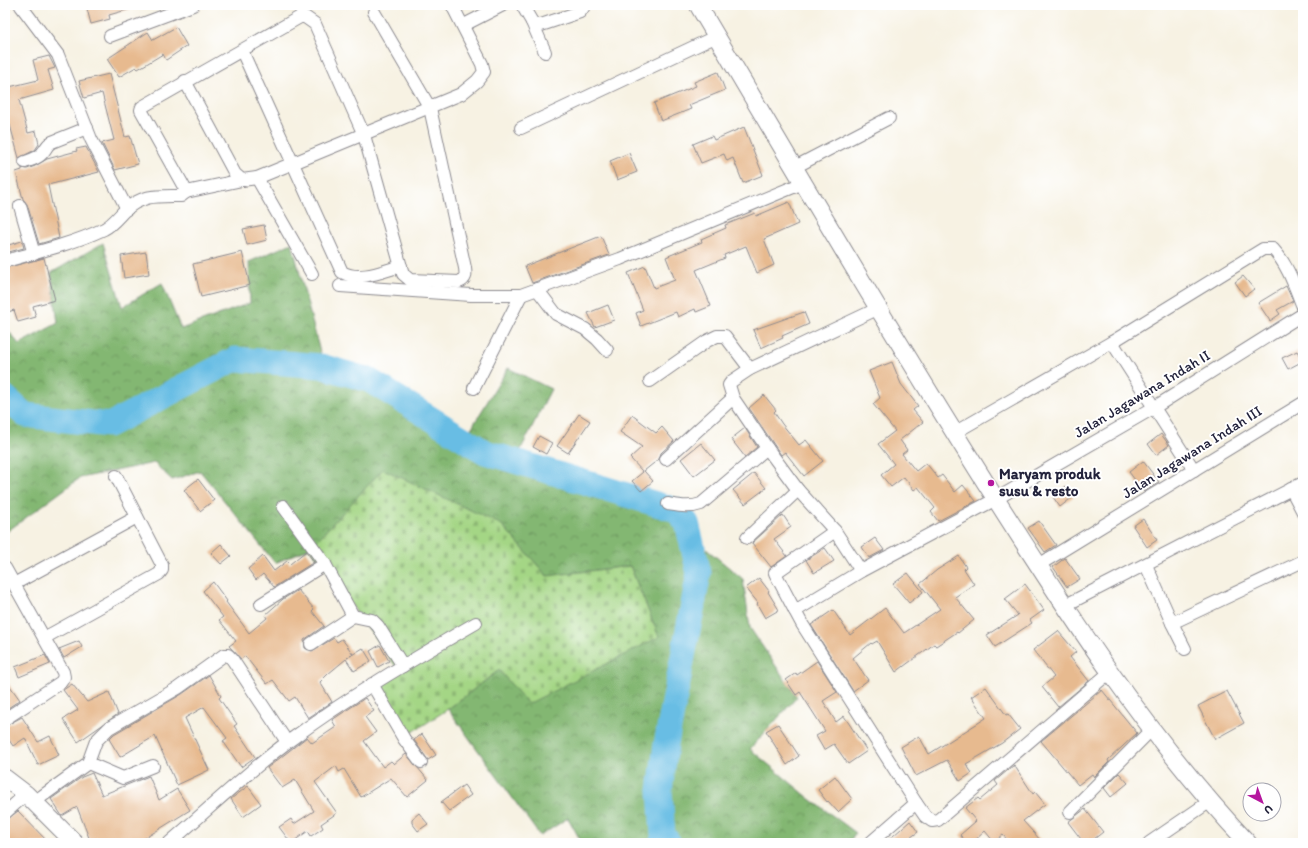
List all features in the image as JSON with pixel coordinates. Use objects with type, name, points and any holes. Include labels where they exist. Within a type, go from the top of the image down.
[{"type":"street","points":[[110,36],[193,5]]},
{"type":"street","points":[[5,261],[34,254],[105,228],[127,209],[143,198],[152,196],[181,196],[186,192],[257,178],[461,94],[478,81],[484,72],[482,64],[464,25],[452,5]]},
{"type":"street","points":[[464,25],[503,5]]},
{"type":"street","points":[[522,5],[532,22],[545,52]]},
{"type":"street","points":[[532,22],[538,26],[548,24],[580,12],[585,5]]},
{"type":"street","points":[[698,5],[795,167],[877,309],[1037,566],[1151,730],[1209,802],[1248,843]]},
{"type":"street","points":[[21,6],[58,55],[87,128],[127,209]]},
{"type":"street","points":[[186,192],[141,110],[145,104],[300,18],[308,18],[315,24],[364,135],[403,274],[410,280],[459,282],[465,277],[466,268],[430,108],[374,12]]},
{"type":"street","points":[[521,128],[717,36]]},
{"type":"street","points":[[242,51],[342,272],[350,277],[365,276],[401,266]]},
{"type":"street","points":[[186,81],[235,174],[242,180]]},
{"type":"street","points":[[795,167],[889,118]]},
{"type":"street","points":[[25,162],[39,156],[47,144],[87,128]]},
{"type":"street","points":[[257,178],[312,274]]},
{"type":"street","points":[[340,286],[471,295],[522,295],[620,259],[803,183]]},
{"type":"street","points":[[20,206],[34,254]]},
{"type":"street","points":[[954,433],[1112,342],[1263,249],[1273,249],[1285,263],[1303,307]]},
{"type":"street","points":[[538,289],[556,314],[585,329],[607,350]]},
{"type":"street","points":[[474,388],[522,295]]},
{"type":"street","points":[[862,571],[835,531],[798,490],[767,448],[733,398],[730,389],[732,381],[750,368],[877,309]]},
{"type":"street","name":"Jalan Jagawana Indah II","points":[[795,611],[862,571],[996,499],[1154,407],[1303,314]]},
{"type":"street","points":[[650,381],[707,341],[717,336],[725,336],[750,368]]},
{"type":"street","points":[[1112,342],[1194,470]]},
{"type":"street","points":[[666,458],[733,398]]},
{"type":"street","name":"Jalan Jagawana Indah III","points":[[1037,566],[1303,403]]},
{"type":"street","points":[[668,504],[694,506],[701,504],[767,448]]},
{"type":"street","points":[[44,638],[159,574],[162,570],[162,565],[116,476]]},
{"type":"street","points":[[1064,606],[1303,483]]},
{"type":"street","points":[[1291,489],[1303,512]]},
{"type":"street","points":[[747,538],[798,490]]},
{"type":"street","points":[[283,506],[325,564],[353,616]]},
{"type":"street","points":[[14,584],[137,517]]},
{"type":"street","points":[[835,531],[775,573],[776,578],[838,681],[928,820],[938,820],[1110,672]]},
{"type":"street","points":[[1172,622],[1303,562]]},
{"type":"street","points":[[262,604],[325,564]]},
{"type":"street","points":[[1146,564],[1184,649]]},
{"type":"street","points":[[5,568],[64,677],[61,682],[5,719]]},
{"type":"street","points":[[311,644],[353,616],[372,620],[378,626],[403,666]]},
{"type":"street","points":[[169,843],[287,742],[372,684],[476,623]]},
{"type":"street","points":[[5,813],[88,763],[96,741],[109,728],[178,688],[224,655],[228,655],[232,659],[287,742]]},
{"type":"street","points":[[372,684],[404,739],[421,762]]},
{"type":"street","points":[[1070,812],[1151,730]]},
{"type":"street","points":[[88,763],[123,778],[153,766]]},
{"type":"street","points":[[5,778],[30,798],[75,843]]},
{"type":"street","points":[[1149,843],[1209,802]]},
{"type":"street","points":[[870,843],[916,803]]},
{"type":"green space","points":[[103,243],[122,307],[162,283],[181,329],[250,303],[249,262],[292,243],[321,356],[424,411],[461,445],[508,368],[551,389],[512,467],[585,485],[638,493],[743,579],[750,628],[797,697],[750,749],[809,798],[856,833],[848,843],[582,843],[568,818],[540,836],[448,709],[499,670],[659,637],[630,566],[547,576],[502,525],[310,548],[275,563],[200,471],[172,480],[154,463],[80,478],[5,533],[5,327],[19,344],[58,323],[51,273]]},
{"type":"green space","points":[[383,469],[502,525],[547,576],[630,566],[659,637],[528,704],[499,670],[448,709],[405,737],[375,689],[400,672],[310,548]]},
{"type":"building","points":[[86,5],[130,5],[130,9],[109,15],[110,19],[91,24]]},
{"type":"building","points":[[176,27],[187,46],[166,60],[163,54],[138,69],[136,67],[119,77],[107,59],[148,32],[153,40]]},
{"type":"building","points":[[49,56],[55,68],[48,70],[54,90],[19,100],[28,133],[36,131],[39,144],[35,150],[19,158],[10,125],[5,127],[5,88],[38,80],[33,60]]},
{"type":"building","points":[[718,72],[725,90],[689,105],[691,109],[661,121],[654,103],[696,86],[694,82]]},
{"type":"building","points":[[109,74],[125,137],[130,136],[138,164],[115,170],[102,143],[114,140],[102,93],[84,98],[79,81]]},
{"type":"building","points":[[744,127],[763,175],[743,183],[733,158],[727,161],[724,154],[701,163],[693,144],[712,136],[714,140]]},
{"type":"building","points":[[86,147],[99,172],[48,185],[59,238],[39,244],[27,204],[23,199],[16,172],[22,170],[22,168],[27,169],[35,166],[47,159]]},
{"type":"building","points":[[629,153],[637,172],[617,180],[610,161]]},
{"type":"building","points":[[789,202],[798,224],[764,239],[774,265],[757,273],[746,246],[724,255],[725,258],[696,270],[711,306],[696,312],[695,309],[678,317],[676,312],[641,326],[636,313],[643,310],[628,273],[645,266],[654,288],[675,280],[666,257],[702,242],[701,239],[726,228],[725,225],[755,213],[756,216]]},
{"type":"building","points":[[264,225],[267,240],[247,245],[243,229]]},
{"type":"building","points":[[601,236],[609,255],[532,283],[525,266]]},
{"type":"building","points":[[22,241],[24,248],[5,253],[5,246]]},
{"type":"building","points":[[146,252],[149,274],[124,278],[121,256]]},
{"type":"building","points":[[242,252],[250,285],[201,297],[193,264]]},
{"type":"building","points":[[44,258],[55,300],[33,306],[36,317],[18,322],[14,310],[5,313],[5,268]]},
{"type":"building","points":[[1243,276],[1254,289],[1245,296],[1235,282]]},
{"type":"building","points":[[1286,286],[1293,301],[1277,310],[1280,314],[1270,321],[1258,303]]},
{"type":"building","points":[[608,305],[614,320],[595,327],[588,313]]},
{"type":"building","points":[[804,312],[809,324],[782,336],[783,338],[761,348],[753,330]]},
{"type":"building","points":[[1297,351],[1303,361],[1288,369],[1282,358]]},
{"type":"building","points":[[892,362],[901,384],[918,406],[913,410],[923,422],[900,440],[907,450],[902,454],[916,471],[926,463],[938,478],[942,475],[955,492],[963,485],[976,501],[938,521],[931,512],[935,508],[918,487],[914,490],[904,477],[891,487],[881,475],[894,464],[878,444],[895,431],[873,404],[880,398],[869,371]]},
{"type":"building","points":[[764,395],[776,410],[774,412],[782,424],[799,445],[806,440],[823,461],[804,476],[785,452],[781,455],[749,408]]},
{"type":"building","points":[[579,414],[590,421],[568,453],[557,446]]},
{"type":"building","points":[[632,415],[656,433],[662,427],[674,441],[661,453],[659,459],[644,471],[653,481],[641,491],[632,481],[643,472],[630,458],[642,447],[620,432]]},
{"type":"building","points":[[745,428],[757,447],[745,457],[731,439]]},
{"type":"building","points":[[1161,434],[1169,445],[1156,455],[1148,444]]},
{"type":"building","points":[[539,436],[552,443],[546,454],[533,447]]},
{"type":"building","points":[[701,443],[715,460],[694,476],[681,459]]},
{"type":"building","points":[[1143,461],[1159,482],[1144,492],[1129,472]]},
{"type":"building","points":[[754,473],[766,488],[745,504],[733,490]]},
{"type":"building","points":[[198,479],[214,500],[200,511],[184,490]]},
{"type":"building","points":[[1066,486],[1074,496],[1060,507],[1053,497]]},
{"type":"building","points":[[783,515],[791,527],[774,539],[787,556],[771,567],[752,543]]},
{"type":"building","points":[[1143,519],[1157,540],[1147,547],[1133,526]]},
{"type":"building","points":[[1039,521],[1056,545],[1045,552],[1028,528]]},
{"type":"building","points":[[875,538],[884,550],[869,558],[862,547]]},
{"type":"building","points":[[221,544],[231,556],[221,564],[211,553]]},
{"type":"building","points":[[825,548],[834,561],[814,573],[806,560]]},
{"type":"building","points":[[306,551],[314,562],[274,587],[263,574],[256,580],[248,569],[263,556],[274,571],[287,561],[290,564]]},
{"type":"building","points":[[959,556],[966,567],[964,569],[974,584],[955,597],[974,620],[958,633],[957,632],[936,646],[934,644],[896,672],[877,641],[872,644],[871,643],[853,658],[868,680],[853,691],[811,625],[833,610],[850,635],[885,608],[904,633],[940,609],[920,584],[937,570]]},
{"type":"building","points":[[1065,558],[1080,579],[1067,587],[1053,567]]},
{"type":"building","points":[[908,573],[923,592],[909,603],[893,584]]},
{"type":"building","points":[[759,578],[769,591],[768,592],[779,610],[765,618],[757,604],[758,603],[746,588]]},
{"type":"building","points":[[213,582],[249,633],[267,618],[265,615],[283,599],[298,590],[314,609],[312,611],[324,626],[304,640],[305,648],[312,651],[334,638],[337,642],[342,639],[353,654],[347,658],[363,648],[371,661],[354,671],[346,659],[328,674],[320,682],[332,702],[308,718],[295,697],[289,701],[273,680],[267,684],[245,656],[241,659],[229,646],[236,641],[219,620],[223,617],[203,591]]},
{"type":"building","points":[[1025,584],[1044,610],[1030,620],[1032,623],[995,647],[987,635],[1018,615],[1005,599]]},
{"type":"building","points":[[1058,631],[1076,652],[1070,657],[1089,681],[1058,707],[1042,687],[1054,677],[1033,650]]},
{"type":"building","points":[[79,641],[82,647],[64,658],[59,649]]},
{"type":"building","points":[[380,645],[389,661],[378,667],[370,651]]},
{"type":"building","points":[[45,655],[50,664],[19,677],[15,667]]},
{"type":"building","points":[[817,661],[837,692],[823,701],[836,722],[844,716],[867,751],[848,764],[834,744],[824,750],[816,736],[825,731],[800,692],[796,695],[786,680],[796,673],[797,675]]},
{"type":"building","points":[[209,675],[221,696],[219,698],[237,724],[234,726],[255,757],[241,767],[223,741],[227,738],[204,707],[185,718],[209,770],[177,785],[155,736],[120,757],[109,739],[114,734],[182,694]]},
{"type":"building","points":[[5,679],[20,700],[5,710]]},
{"type":"building","points":[[72,684],[87,702],[109,692],[118,714],[78,742],[63,719],[78,710],[63,690]]},
{"type":"building","points":[[986,687],[1006,715],[1008,714],[1020,729],[1002,743],[966,764],[972,773],[960,781],[947,760],[916,776],[901,747],[919,736],[929,754],[986,718],[971,697]]},
{"type":"building","points":[[1102,690],[1137,733],[1108,760],[1109,762],[1094,777],[1092,774],[1078,785],[1041,741]]},
{"type":"building","points":[[1227,691],[1244,723],[1215,739],[1198,706]]},
{"type":"building","points":[[365,698],[374,711],[365,717],[376,732],[364,741],[383,767],[391,761],[394,764],[406,754],[428,780],[407,797],[391,778],[361,797],[344,769],[339,772],[336,766],[315,782],[337,813],[321,824],[323,828],[311,836],[308,831],[291,843],[279,827],[291,819],[294,824],[314,811],[295,780],[282,788],[267,768],[307,737],[312,743],[336,727],[332,720]]},
{"type":"building","points":[[22,717],[38,742],[50,736],[59,755],[38,765],[25,738],[13,746],[5,734],[5,726]]},
{"type":"building","points":[[778,724],[799,756],[787,765],[766,731]]},
{"type":"building","points":[[422,734],[436,755],[428,760],[414,740]]},
{"type":"building","points":[[1014,765],[1033,794],[1035,792],[1045,804],[1023,821],[1043,843],[1010,843],[1003,835],[994,842],[985,831],[972,843],[967,843],[960,835],[976,821],[965,808],[978,798],[980,800],[998,785],[995,781]]},
{"type":"building","points":[[92,773],[102,795],[149,776],[159,800],[177,789],[190,810],[137,843],[91,843],[77,807],[62,816],[51,799],[82,777]]},
{"type":"building","points":[[1119,773],[1128,783],[1111,797],[1104,788]]},
{"type":"building","points":[[835,776],[852,799],[838,812],[828,801],[827,802],[818,790]]},
{"type":"building","points":[[464,785],[471,795],[449,811],[441,802]]},
{"type":"building","points":[[248,786],[261,804],[243,817],[231,799]]},
{"type":"building","points":[[1085,809],[1103,832],[1089,843],[1084,843],[1068,822]]},
{"type":"building","points":[[18,811],[49,843],[5,843],[5,821]]},
{"type":"building","points":[[419,813],[428,824],[418,831],[412,823],[412,819]]},
{"type":"building","points":[[910,821],[918,832],[903,843],[885,843]]},
{"type":"waterway","points":[[5,397],[25,415],[109,425],[235,359],[321,366],[369,380],[485,452],[676,510],[687,523],[699,573],[666,744],[660,791],[663,835],[669,843]]},
{"type":"place","name":"Maryam produk susu & resto","points":[[991,483]]}]
